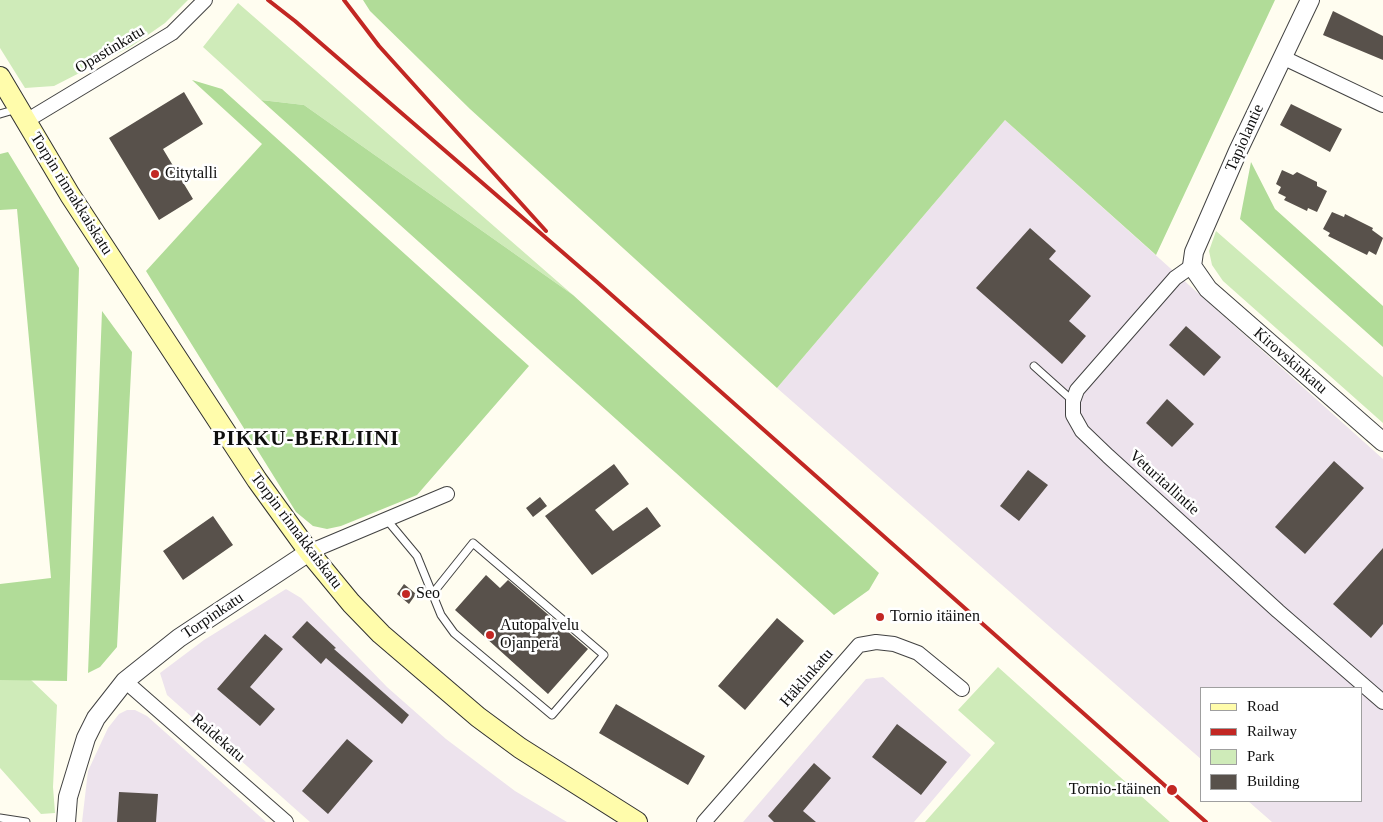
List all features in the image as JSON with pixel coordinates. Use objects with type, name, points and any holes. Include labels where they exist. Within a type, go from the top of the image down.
[{"type":"main road","name":"Torpin rinnakkaiskatu","points":[[0,77],[14,115],[70,195],[257,480],[309,552],[351,603],[381,634],[456,698],[520,748],[637,822]]},
{"type":"street","name":"Opastinkatu","points":[[14,115],[172,33],[205,0]]},
{"type":"street","name":"Tapiolantie","points":[[1196,272],[1194,252],[1282,57],[1310,0]]},
{"type":"street","points":[[1282,57],[1383,105]]},
{"type":"street","points":[[1073,400],[1078,390],[1175,278],[1196,272]]},
{"type":"street","name":"Kirovskinkatu","points":[[1196,272],[1208,289],[1383,442]]},
{"type":"street","name":"Veturitallintie","points":[[1073,400],[1073,415],[1082,431],[1278,611],[1383,702]]},
{"type":"street","name":"Torpinkatu","points":[[66,822],[68,797],[86,738],[96,718],[126,681],[179,638],[309,552],[447,494]]},
{"type":"street","name":"Häklinkatu","points":[[704,822],[859,645],[876,642],[894,644],[918,652],[962,689]]},
{"type":"street","name":"Raidekatu","points":[[126,681],[286,822]]},
{"type":"lane","points":[[1034,366],[1073,400]]},
{"type":"lane","points":[[387,520],[417,556],[440,614],[454,633],[552,715],[604,655],[473,543],[433,593]]},
{"type":"lane","points":[[0,818],[26,822]]},
{"type":"shaded area","points":[[1005,120],[1383,459],[1383,822],[1272,822],[1249,802],[1363,802],[1363,687],[1200,687],[1200,758],[777,388]]},
{"type":"shaded area","points":[[286,589],[301,598],[387,687],[446,739],[515,791],[567,822],[310,822],[167,695],[160,673],[204,640]]},
{"type":"shaded area","points":[[883,677],[971,755],[914,822],[743,822],[866,679]]},
{"type":"shaded area","points":[[127,710],[135,710],[147,716],[266,822],[82,822],[88,771],[108,728],[119,714]]},
{"type":"green space","points":[[0,0],[188,0],[165,23],[132,46],[54,86],[25,88],[0,48]]},
{"type":"green space","points":[[363,0],[1275,0],[1156,255],[1005,120],[777,388],[470,109],[370,11]]},
{"type":"green space","points":[[238,3],[573,295],[304,105],[261,100],[203,47]]},
{"type":"green space","points":[[192,80],[222,89],[529,366],[417,495],[341,526],[327,529],[313,526],[296,512],[146,271],[262,144]]},
{"type":"green space","points":[[261,100],[304,105],[573,295],[879,573],[869,590],[834,615]]},
{"type":"green space","points":[[8,152],[79,268],[67,681],[0,680],[0,584],[51,578],[17,209],[0,210],[0,154]]},
{"type":"green space","points":[[1251,162],[1275,209],[1383,306],[1383,347],[1240,219]]},
{"type":"green space","points":[[1216,231],[1383,377],[1383,423],[1223,281],[1212,265],[1209,251]]},
{"type":"green space","points":[[102,311],[132,352],[117,647],[100,667],[88,673]]},
{"type":"green space","points":[[998,667],[1170,822],[925,822],[995,743],[958,710]]},
{"type":"green space","points":[[0,680],[31,680],[57,705],[53,787],[55,813],[41,814],[0,768]]},
{"type":"building","points":[[1333,11],[1383,36],[1383,60],[1323,35]]},
{"type":"building","name":"Citytalli","points":[[184,92],[203,124],[163,149],[193,199],[159,220],[109,138]]},
{"type":"building","points":[[1291,104],[1342,129],[1330,152],[1280,125]]},
{"type":"building","points":[[1282,170],[1293,175],[1297,172],[1317,182],[1317,186],[1327,191],[1317,212],[1308,208],[1307,211],[1284,200],[1286,197],[1278,193],[1281,187],[1276,184]]},
{"type":"building","points":[[1332,212],[1344,217],[1345,214],[1373,228],[1372,230],[1383,238],[1376,255],[1369,251],[1367,255],[1328,236],[1330,233],[1323,229]]},
{"type":"building","points":[[1030,228],[1056,251],[1049,259],[1091,296],[1069,321],[1086,336],[1062,364],[976,288]]},
{"type":"building","points":[[1186,326],[1221,357],[1204,376],[1169,345]]},
{"type":"building","points":[[1167,399],[1194,424],[1172,447],[1146,423]]},
{"type":"building","points":[[1334,461],[1364,488],[1305,554],[1275,527]]},
{"type":"building","points":[[614,464],[629,484],[595,510],[613,531],[647,507],[661,526],[592,575],[545,516]]},
{"type":"building","points":[[1028,470],[1048,485],[1019,521],[1000,506]]},
{"type":"building","points":[[540,497],[547,506],[533,517],[526,508]]},
{"type":"building","points":[[213,516],[233,545],[183,580],[163,551]]},
{"type":"building","points":[[1383,548],[1383,624],[1371,638],[1333,604]]},
{"type":"building","points":[[486,575],[500,588],[508,580],[588,649],[548,694],[455,610]]},
{"type":"building","points":[[404,584],[416,594],[409,604],[397,594]]},
{"type":"building","points":[[777,618],[804,641],[745,710],[718,686]]},
{"type":"building","points":[[307,621],[336,648],[334,649],[409,715],[402,724],[326,658],[321,664],[292,637]]},
{"type":"building","points":[[265,634],[283,649],[250,687],[275,709],[260,726],[217,689]]},
{"type":"building","points":[[616,704],[705,756],[688,785],[599,733]]},
{"type":"building","points":[[897,724],[947,762],[921,795],[872,757]]},
{"type":"building","points":[[347,739],[373,761],[328,814],[302,791]]},
{"type":"building","points":[[814,763],[831,778],[803,811],[816,822],[774,822],[768,816]]},
{"type":"building","points":[[119,792],[158,794],[156,822],[117,822]]},
{"type":"railway","points":[[268,0],[295,21],[597,282],[1206,822]]},
{"type":"railway","points":[[344,0],[379,46],[546,231]]},
{"type":"place","name":"Citytalli","points":[[155,174]]},
{"type":"place","name":"Seo","points":[[406,594]]},
{"type":"place","name":"Tornio itäinen","points":[[880,617]]},
{"type":"place","name":"Autopalvelu Ojanperä","points":[[490,635]]},
{"type":"place","name":"Tornio-Itäinen","points":[[1172,790]]},
{"type":"district","name":"PIKKU-BERLIINI","points":[[306,440]]}]
